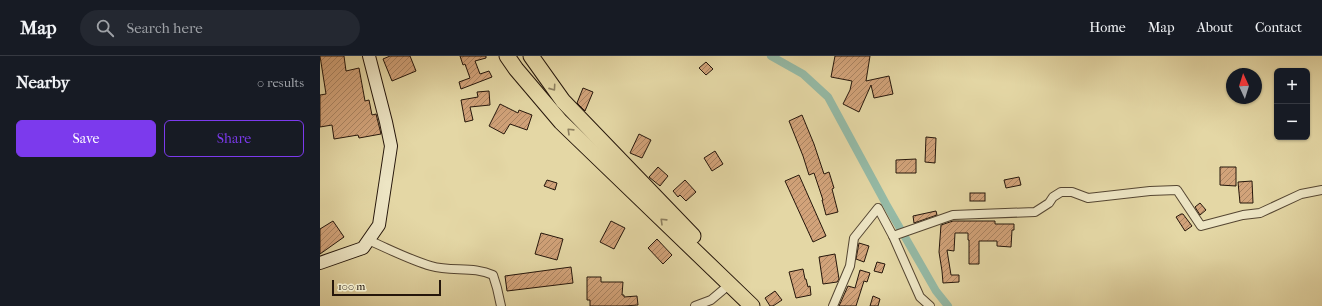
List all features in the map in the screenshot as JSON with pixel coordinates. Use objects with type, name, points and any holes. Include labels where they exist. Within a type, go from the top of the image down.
[{"type":"highway","points":[[507,56],[516,69],[561,122],[752,306]]},
{"type":"highway","points":[[531,56],[563,102],[761,306]]},
{"type":"street","points":[[320,262],[363,248],[379,225],[391,146],[369,56]]},
{"type":"street","points":[[893,236],[953,215],[1035,212],[1049,203],[1053,197],[1061,192],[1072,192],[1088,198],[1150,191],[1177,190],[1201,226],[1243,215],[1260,213],[1301,194],[1322,190]]},
{"type":"street","points":[[833,306],[850,266],[854,238],[878,208],[893,236],[920,297],[930,306]]},
{"type":"street","points":[[368,240],[432,267],[487,272],[492,275],[497,288],[500,306]]},
{"type":"street","points":[[695,306],[711,300],[730,284]]},
{"type":"building","points":[[320,56],[344,56],[346,71],[359,68],[365,101],[369,100],[372,115],[376,114],[381,134],[359,138],[358,135],[334,139],[332,125],[320,127],[320,95],[326,94]]},
{"type":"building","points":[[390,56],[410,56],[416,71],[392,81],[383,59]]},
{"type":"building","points":[[460,56],[486,56],[486,58],[475,61],[480,74],[489,71],[492,77],[461,89],[459,82],[470,78],[465,64],[463,65]]},
{"type":"building","points":[[835,56],[870,56],[866,81],[889,76],[893,94],[874,98],[871,85],[859,112],[843,104],[850,90],[852,81],[831,77]]},
{"type":"building","points":[[706,62],[713,69],[706,75],[699,68]]},
{"type":"building","points":[[583,88],[593,92],[585,111],[577,103]]},
{"type":"building","points":[[489,91],[490,105],[470,107],[473,120],[465,122],[461,100],[478,97],[477,92]]},
{"type":"building","points":[[500,104],[518,113],[519,110],[532,115],[527,130],[510,124],[504,134],[489,126]]},
{"type":"building","points":[[802,115],[824,174],[829,172],[834,188],[832,189],[838,212],[826,215],[823,200],[814,173],[809,175],[789,121]]},
{"type":"building","points":[[639,134],[651,140],[642,158],[630,153]]},
{"type":"building","points":[[926,137],[936,138],[935,163],[925,162]]},
{"type":"building","points":[[715,151],[723,164],[712,171],[704,158]]},
{"type":"building","points":[[916,159],[916,173],[896,173],[896,160]]},
{"type":"building","points":[[658,167],[668,176],[660,186],[649,177]]},
{"type":"building","points":[[1220,167],[1236,167],[1236,186],[1220,185]]},
{"type":"building","points":[[799,175],[826,236],[813,242],[785,181]]},
{"type":"building","points":[[1019,177],[1021,185],[1006,188],[1004,180]]},
{"type":"building","points":[[547,180],[557,183],[555,190],[544,186]]},
{"type":"building","points":[[685,180],[696,192],[686,201],[680,195],[678,197],[673,191]]},
{"type":"building","points":[[1252,181],[1253,203],[1240,203],[1238,182]]},
{"type":"building","points":[[970,193],[985,193],[985,201],[970,201]]},
{"type":"building","points":[[1200,203],[1206,210],[1200,215],[1195,207]]},
{"type":"building","points":[[936,211],[937,215],[914,223],[913,216]]},
{"type":"building","points":[[1183,214],[1192,226],[1185,231],[1176,217]]},
{"type":"building","points":[[333,221],[344,237],[320,254],[320,229]]},
{"type":"building","points":[[611,221],[625,228],[614,249],[600,242]]},
{"type":"building","points":[[953,221],[995,221],[995,224],[1014,224],[1014,230],[1012,230],[1011,247],[997,246],[997,241],[979,241],[979,264],[969,264],[968,233],[955,233],[954,251],[947,250],[951,275],[959,275],[959,282],[943,283],[939,252],[941,225]]},
{"type":"building","points":[[541,233],[563,239],[557,260],[535,254]]},
{"type":"building","points":[[657,239],[672,255],[663,264],[648,248]]},
{"type":"building","points":[[859,243],[869,246],[864,262],[856,259]]},
{"type":"building","points":[[835,254],[839,279],[837,282],[823,284],[819,257]]},
{"type":"building","points":[[877,262],[885,264],[882,273],[874,271]]},
{"type":"building","points":[[571,267],[573,283],[507,291],[505,276]]},
{"type":"building","points":[[803,269],[808,287],[810,286],[811,295],[796,298],[789,272]]},
{"type":"building","points":[[860,270],[870,273],[867,282],[864,281],[856,306],[839,306],[848,286],[855,288]]},
{"type":"building","points":[[587,277],[601,277],[601,282],[623,282],[622,295],[624,295],[624,297],[637,296],[638,305],[590,306],[590,300],[587,300]]},
{"type":"building","points":[[775,291],[782,300],[773,306],[770,306],[765,298]]},
{"type":"building","points":[[873,296],[880,299],[878,306],[870,306]]},
{"type":"waterway","points":[[771,56],[803,74],[828,97],[886,204],[936,291],[948,306]]}]
